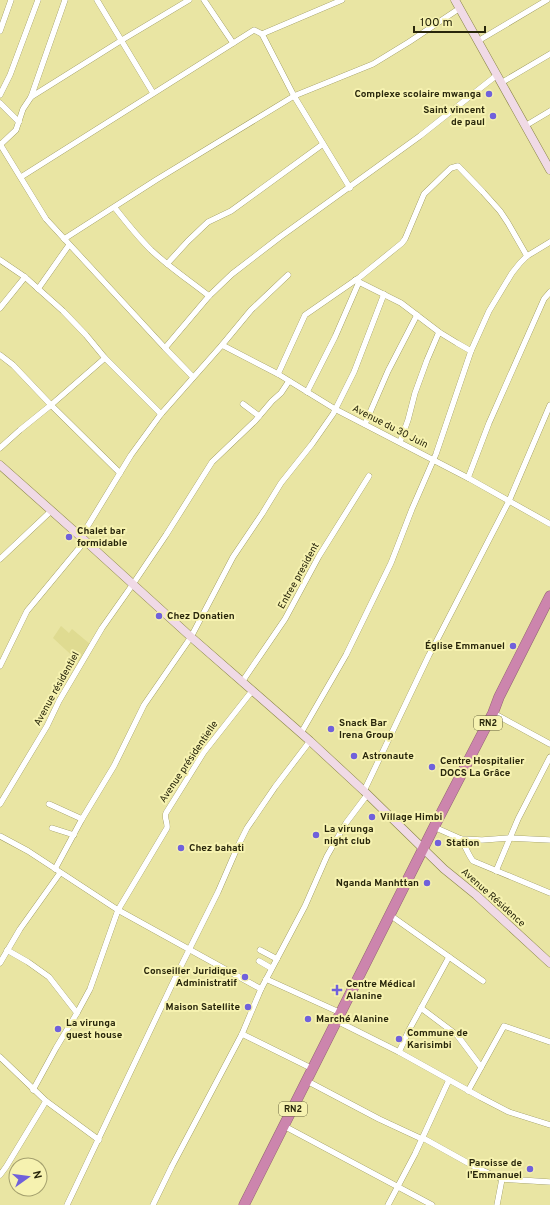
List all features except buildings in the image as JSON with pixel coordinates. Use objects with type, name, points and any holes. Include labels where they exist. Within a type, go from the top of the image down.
[{"type":"highway","name":"RN2","points":[[244,1205],[423,848],[493,713],[499,697],[550,596]]},
{"type":"street","points":[[0,31],[11,0]]},
{"type":"street","points":[[0,95],[10,74],[38,0]]},
{"type":"street","points":[[65,0],[31,97],[23,109],[16,130],[0,144],[46,219],[193,377]]},
{"type":"street","points":[[97,0],[153,93]]},
{"type":"street","points":[[31,97],[189,0]]},
{"type":"street","points":[[212,0],[205,2],[233,43]]},
{"type":"street","points":[[262,34],[342,0]]},
{"type":"street","points":[[455,0],[550,170]]},
{"type":"street","points":[[478,41],[543,1]]},
{"type":"street","points":[[64,239],[182,164],[294,96],[373,64],[460,8]]},
{"type":"street","points":[[21,177],[254,30],[262,34],[294,96],[350,188]]},
{"type":"street","points":[[501,84],[550,54]]},
{"type":"street","points":[[165,348],[219,285],[246,263],[420,136],[497,75]]},
{"type":"street","points":[[0,103],[19,122]]},
{"type":"street","points":[[525,126],[550,111]]},
{"type":"street","points":[[167,264],[202,227],[212,220],[232,211],[323,144]]},
{"type":"street","points":[[278,374],[305,315],[357,281],[402,242],[405,239],[424,194],[455,166],[458,166],[500,211],[527,256]]},
{"type":"street","points":[[115,208],[138,236],[152,250],[167,264],[209,296]]},
{"type":"street","points":[[301,733],[346,655],[391,563],[412,509],[434,460],[471,351],[489,311],[512,273],[527,256],[550,242]]},
{"type":"street","points":[[38,289],[69,245]]},
{"type":"street","points":[[0,260],[25,277],[38,289],[86,335],[105,358],[161,414]]},
{"type":"street","points":[[0,666],[30,606],[83,539],[120,472],[161,414],[255,305],[288,275]]},
{"type":"street","points":[[0,308],[25,277]]},
{"type":"street","points":[[357,281],[401,303],[439,332],[471,351]]},
{"type":"street","points":[[307,392],[335,337],[357,281]]},
{"type":"street","points":[[468,478],[488,423],[544,299],[550,292]]},
{"type":"street","points":[[55,869],[82,819],[114,766],[144,705],[191,637],[233,557],[264,512],[281,483],[329,421],[354,372],[384,294]]},
{"type":"street","points":[[365,424],[388,371],[417,315]]},
{"type":"street","points":[[400,442],[408,420],[415,393],[439,332]]},
{"type":"street","name":"Avenue du 30 Juin","points":[[222,345],[278,374],[335,409],[468,478],[550,524]]},
{"type":"street","points":[[0,355],[13,365],[51,405],[120,472]]},
{"type":"street","points":[[0,448],[105,358]]},
{"type":"street","name":"Avenue résidentiel","points":[[0,804],[47,726],[102,628],[133,584],[212,462],[259,416],[272,401],[282,393],[289,381]]},
{"type":"street","points":[[243,404],[259,416]]},
{"type":"street","points":[[153,1205],[242,1034],[271,968],[305,906],[327,856],[346,823],[366,793],[428,655],[509,501],[550,405]]},
{"type":"street","name":"Avenue Résidence","points":[[0,465],[191,637],[310,741],[444,869],[476,895],[550,963]]},
{"type":"street","name":"Entree president","points":[[242,682],[285,619],[319,556],[369,476]]},
{"type":"street","points":[[0,558],[50,511]]},
{"type":"street","name":"Avenue présidentielle","points":[[34,1090],[90,989],[118,910],[167,828],[168,825],[165,815],[204,752],[252,691]]},
{"type":"street","points":[[493,713],[550,744]]},
{"type":"street","points":[[67,1205],[218,892],[247,828],[275,787],[310,741]]},
{"type":"street","points":[[496,871],[509,838],[550,757]]},
{"type":"street","points":[[49,804],[82,819]]},
{"type":"street","points":[[434,827],[461,839],[509,838],[550,840]]},
{"type":"street","points":[[52,828],[74,835]]},
{"type":"street","points":[[0,836],[28,852],[118,910],[261,989]]},
{"type":"street","points":[[461,839],[473,861],[550,893]]},
{"type":"street","points":[[0,963],[28,917],[60,873]]},
{"type":"street","points":[[390,915],[483,981]]},
{"type":"street","points":[[7,950],[28,962],[49,977],[77,1013]]},
{"type":"street","points":[[260,950],[277,959]]},
{"type":"street","points":[[398,1052],[449,957]]},
{"type":"street","points":[[259,961],[271,968]]},
{"type":"street","points":[[266,979],[339,1017],[468,1091],[509,1112],[550,1125]]},
{"type":"street","points":[[421,1008],[458,1035],[481,1067]]},
{"type":"street","points":[[468,1091],[504,1026],[550,1042]]},
{"type":"street","points":[[242,1034],[313,1069]]},
{"type":"street","points":[[0,1057],[46,1101],[99,1140]]},
{"type":"street","points":[[388,1205],[422,1139],[449,1080]]},
{"type":"street","points":[[307,1081],[477,1168],[502,1179],[550,1182]]},
{"type":"street","points":[[0,1175],[46,1101]]},
{"type":"street","points":[[284,1126],[432,1205]]},
{"type":"street","points":[[497,1205],[502,1179]]},
{"type":"shaded area","points":[[61,626],[69,633],[72,629],[90,644],[79,662],[53,638]]},
{"type":"place","name":"Complexe scolaire mwanga","points":[[489,94]]},
{"type":"place","name":"Saint vincent de paul","points":[[493,116]]},
{"type":"place","name":"Chalet bar formidable","points":[[69,537]]},
{"type":"place","name":"Chez Donatien","points":[[159,616]]},
{"type":"place","name":"Église Emmanuel","points":[[513,646]]},
{"type":"place","name":"Snack Bar Irena Group","points":[[331,729]]},
{"type":"place","name":"Astronaute","points":[[354,756]]},
{"type":"place","name":"Centre Hospitalier DOCS La Grâce","points":[[432,767]]},
{"type":"place","name":"Village Himbi","points":[[372,817]]},
{"type":"place","name":"La virunga night club","points":[[316,835]]},
{"type":"place","name":"Station","points":[[438,843]]},
{"type":"place","name":"Chez bahati","points":[[181,848]]},
{"type":"place","name":"Nganda Manhttan","points":[[427,883]]},
{"type":"place","name":"Conseiller Juridique Administratif","points":[[245,977]]},
{"type":"place","name":"Centre Médical Alanine","points":[[337,990]]},
{"type":"place","name":"Maison Satellite","points":[[248,1007]]},
{"type":"place","name":"Marché Alanine","points":[[308,1019]]},
{"type":"place","name":"La virunga guest house","points":[[58,1029]]},
{"type":"place","name":"Commune de Karisimbi","points":[[399,1039]]},
{"type":"place","name":"Paroisse de l'Emmanuel","points":[[530,1169]]}]
